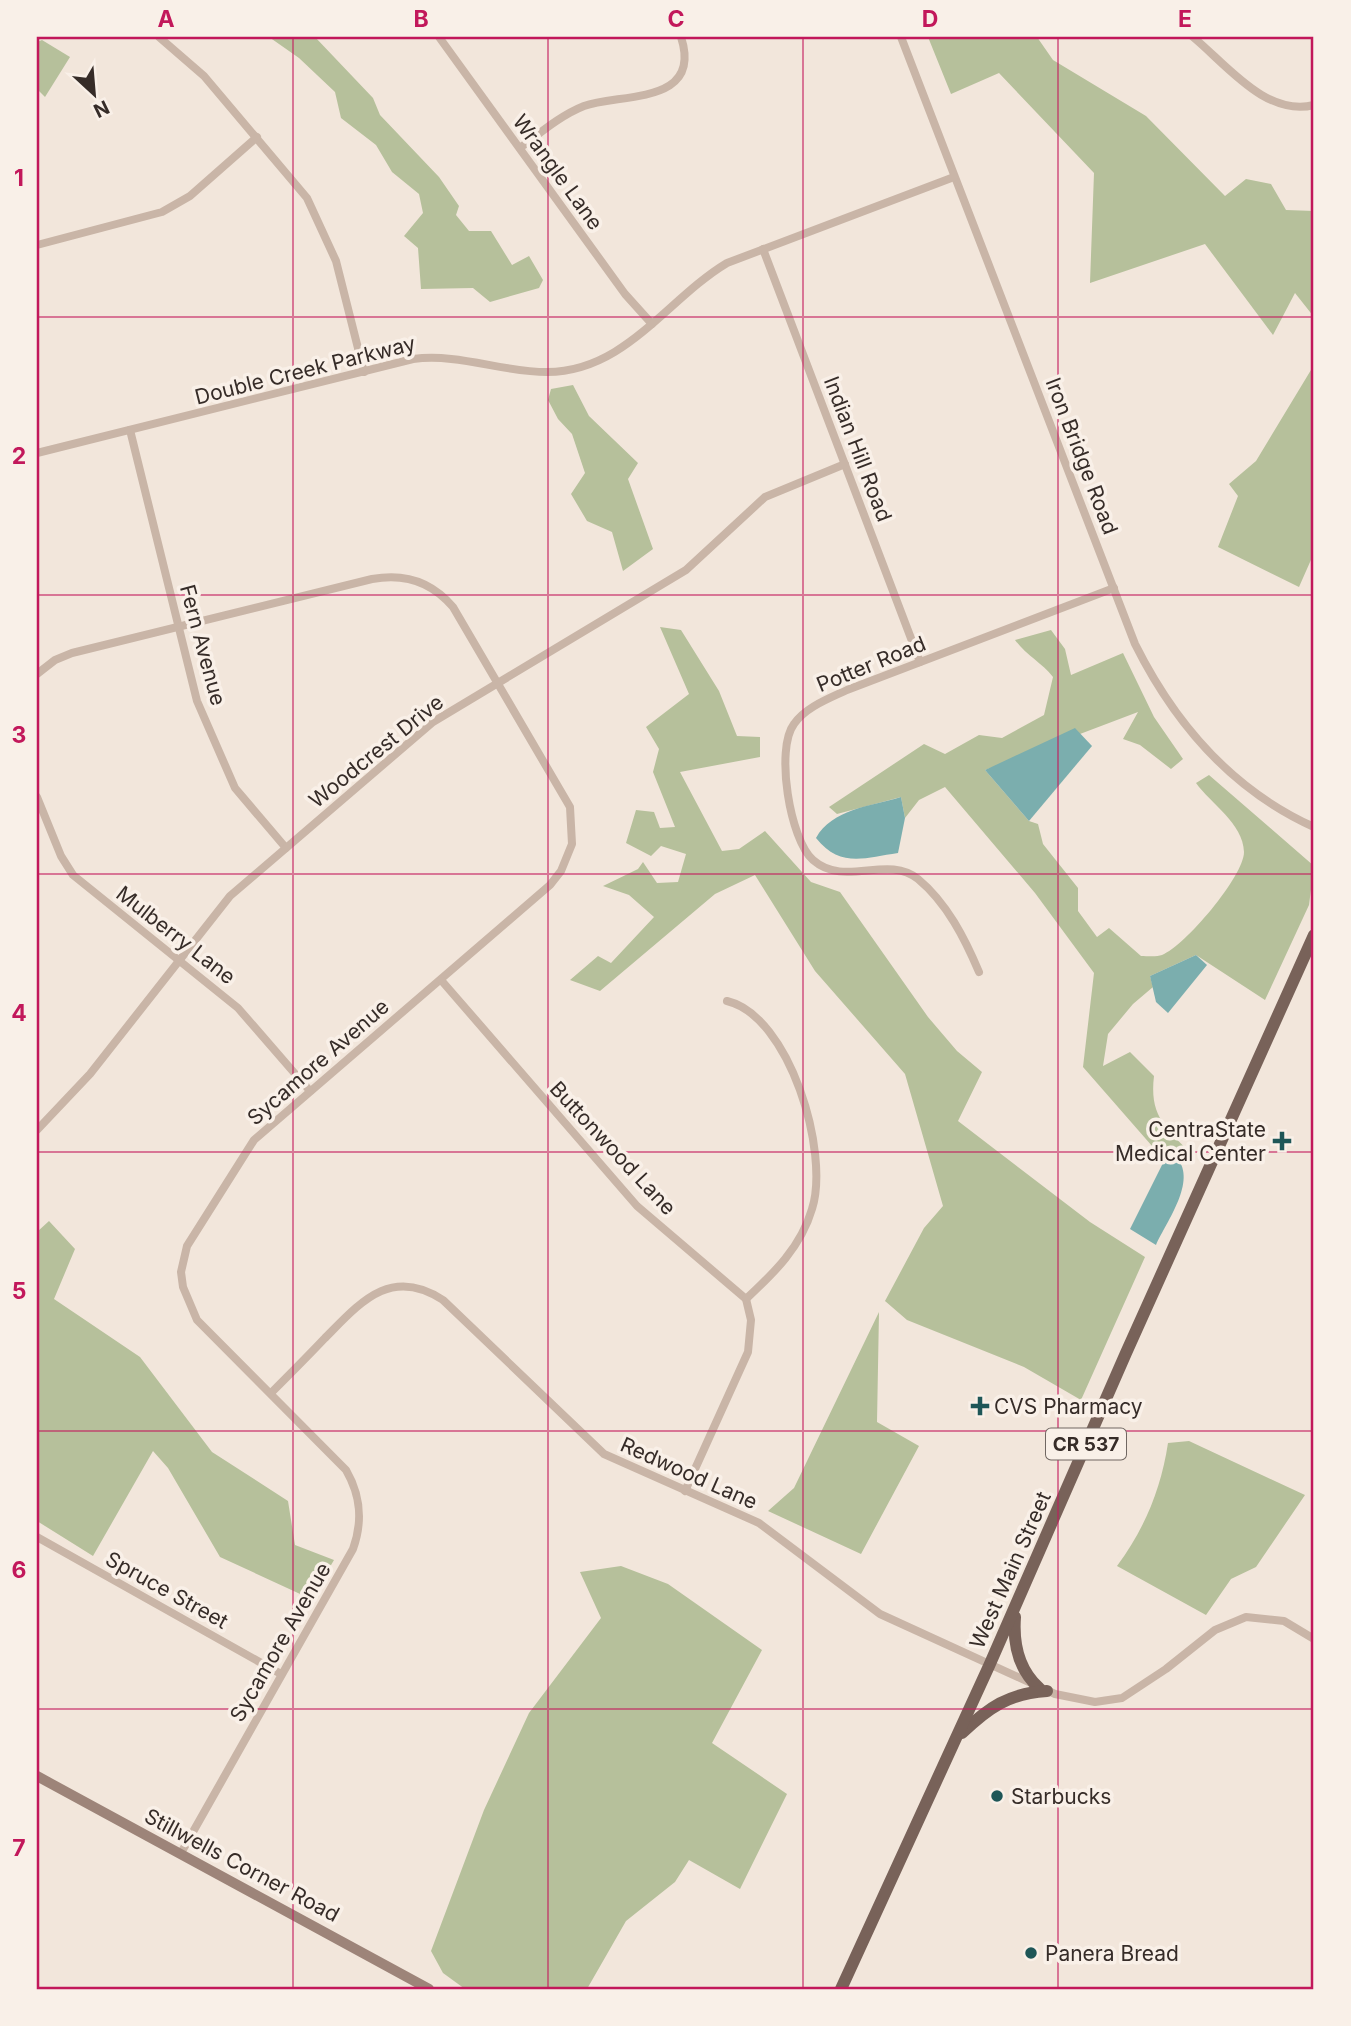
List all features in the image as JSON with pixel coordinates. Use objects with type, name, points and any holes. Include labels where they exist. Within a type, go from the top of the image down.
[{"type":"main road","name":"West Main Street","points":[[841,1989],[1016,1606],[1314,935]]},
{"type":"main road","points":[[1016,1606],[1017,1650],[1026,1673],[1043,1689]]},
{"type":"main road","points":[[956,1738],[1001,1700],[1043,1689]]},
{"type":"street","points":[[159,37],[173,41],[307,198],[324,229],[336,261],[364,372]]},
{"type":"street","name":"Wrangle Lane","points":[[439,37],[625,294],[652,324]]},
{"type":"street","points":[[520,148],[581,107],[604,101],[648,96],[664,90],[681,70],[684,55],[681,37]]},
{"type":"street","name":"Iron Bridge Road","points":[[901,37],[1114,588],[1150,674],[1187,730],[1237,779],[1269,803],[1314,827]]},
{"type":"street","points":[[1193,37],[1269,101],[1289,107],[1314,105]]},
{"type":"street","points":[[37,245],[162,212],[190,196],[257,137]]},
{"type":"street","name":"Double Creek Parkway","points":[[37,453],[413,359],[439,357],[529,371],[565,370],[613,355],[716,270],[763,249],[954,177]]},
{"type":"street","name":"Indian Hill Road","points":[[763,249],[920,662]]},
{"type":"street","name":"Fern Avenue","points":[[130,430],[197,701],[230,779],[286,848]]},
{"type":"street","name":"Woodcrest Drive","points":[[37,1130],[90,1074],[230,896],[433,722],[686,570],[765,497],[845,464]]},
{"type":"street","name":"Sycamore Avenue","points":[[179,627],[372,579],[397,577],[417,581],[440,594],[453,607],[566,798],[573,821],[572,844],[561,871],[550,885],[310,1091],[250,1146],[193,1232],[183,1259],[183,1287],[194,1314],[346,1470],[356,1492],[360,1517],[353,1549],[181,1853]]},
{"type":"street","name":"Potter Road","points":[[979,972],[960,930],[918,879],[894,869],[856,874],[833,871],[821,866],[805,851],[796,828],[784,756],[793,724],[809,710],[837,695],[1114,588]]},
{"type":"street","points":[[37,674],[55,660],[72,653],[179,627]]},
{"type":"street","name":"Mulberry Lane","points":[[37,797],[61,856],[73,875],[238,1008],[310,1091]]},
{"type":"street","name":"Buttonwood Lane","points":[[441,980],[637,1206],[746,1299]]},
{"type":"street","points":[[685,1491],[748,1352],[751,1320],[746,1299],[780,1266],[800,1238],[814,1202],[818,1161],[811,1121],[778,1048],[757,1016],[744,1006],[727,1001]]},
{"type":"street","name":"Redwood Lane","points":[[271,1393],[366,1298],[394,1287],[417,1287],[443,1300],[594,1447],[614,1460],[759,1523],[880,1614],[1043,1689],[1082,1701],[1122,1698],[1166,1669],[1215,1630],[1246,1617],[1284,1621],[1314,1639]]},
{"type":"street","name":"Spruce Street","points":[[37,1537],[281,1674]]},
{"type":"street","name":"Stillwells Corner Road","points":[[37,1777],[429,1989]]},
{"type":"green space","points":[[269,37],[315,37],[373,98],[380,115],[439,177],[459,206],[456,215],[469,231],[491,231],[512,265],[529,256],[543,280],[539,288],[490,302],[473,288],[421,289],[418,248],[404,236],[423,213],[419,194],[392,172],[376,145],[341,118],[335,92],[299,58]]},
{"type":"green space","points":[[928,37],[1037,37],[1053,60],[1146,116],[1225,196],[1246,179],[1271,184],[1286,210],[1314,211],[1314,317],[1295,293],[1273,335],[1205,244],[1090,283],[1094,173],[999,73],[951,94]]},
{"type":"green space","points":[[42,40],[70,57],[45,97],[37,89],[37,42]]},
{"type":"green space","points":[[1314,365],[1314,553],[1299,587],[1218,547],[1238,496],[1229,484],[1256,461]]},
{"type":"green space","points":[[573,385],[589,416],[638,463],[628,479],[653,549],[623,571],[612,532],[587,521],[571,494],[585,473],[572,434],[558,419],[548,400],[551,389]]},
{"type":"green space","points":[[660,627],[681,630],[719,691],[737,736],[760,737],[760,757],[680,772],[722,851],[739,849],[765,831],[811,882],[840,892],[928,1017],[957,1051],[982,1072],[958,1121],[1090,1222],[1145,1257],[1081,1400],[1024,1367],[907,1320],[885,1301],[924,1228],[943,1206],[905,1074],[815,971],[755,875],[715,894],[600,991],[570,980],[598,956],[611,963],[654,917],[629,895],[603,886],[638,869],[643,862],[657,883],[678,882],[686,854],[661,846],[651,856],[626,843],[636,810],[654,812],[660,828],[675,827],[653,772],[659,749],[646,727],[689,694]]},
{"type":"green space","points":[[1051,630],[1065,649],[1071,675],[1123,653],[1154,717],[1183,759],[1171,769],[1140,745],[1123,739],[1138,712],[985,770],[1029,821],[1038,824],[1043,844],[1078,888],[1078,911],[1097,937],[1109,928],[1141,956],[1162,955],[1198,925],[1224,893],[1241,863],[1244,852],[1238,832],[1232,823],[1196,783],[1209,775],[1314,866],[1309,905],[1265,1000],[1196,955],[1150,976],[1153,987],[1133,1004],[1108,1034],[1103,1066],[1130,1052],[1154,1076],[1154,1102],[1157,1112],[1168,1130],[1194,1157],[1152,1146],[1083,1067],[1094,973],[1035,893],[945,787],[919,800],[905,818],[901,797],[837,814],[829,807],[924,744],[945,754],[979,735],[1002,738],[1044,715],[1053,677],[1015,640]]},
{"type":"green space","points":[[49,1221],[75,1249],[54,1299],[140,1357],[212,1452],[288,1501],[295,1545],[334,1560],[311,1599],[220,1557],[168,1468],[153,1451],[93,1556],[37,1521],[37,1232]]},
{"type":"green space","points":[[879,1312],[877,1422],[919,1446],[861,1554],[768,1511],[794,1488]]},
{"type":"green space","points":[[1189,1441],[1305,1495],[1256,1567],[1231,1579],[1206,1615],[1117,1566],[1136,1537],[1150,1508],[1168,1443]]},
{"type":"green space","points":[[621,1566],[668,1584],[762,1650],[712,1743],[787,1794],[740,1889],[689,1860],[675,1882],[626,1921],[587,1989],[465,1989],[443,1973],[431,1951],[484,1810],[529,1713],[601,1618],[580,1572]]},
{"type":"water","points":[[1075,728],[1092,746],[1029,821],[985,770]]},
{"type":"water","points":[[901,797],[905,818],[898,853],[853,859],[834,854],[816,838],[823,828],[842,815]]},
{"type":"water","points":[[1196,955],[1207,965],[1168,1013],[1156,1002],[1150,976]]},
{"type":"water","points":[[1177,1158],[1184,1178],[1182,1189],[1156,1245],[1130,1229],[1165,1159]]},
{"type":"place","name":"CentraState Medical Center","points":[[1282,1141]]},
{"type":"place","name":"CVS Pharmacy","points":[[980,1406]]},
{"type":"place","name":"Starbucks","points":[[997,1796]]},
{"type":"place","name":"Panera Bread","points":[[1031,1953]]}]
